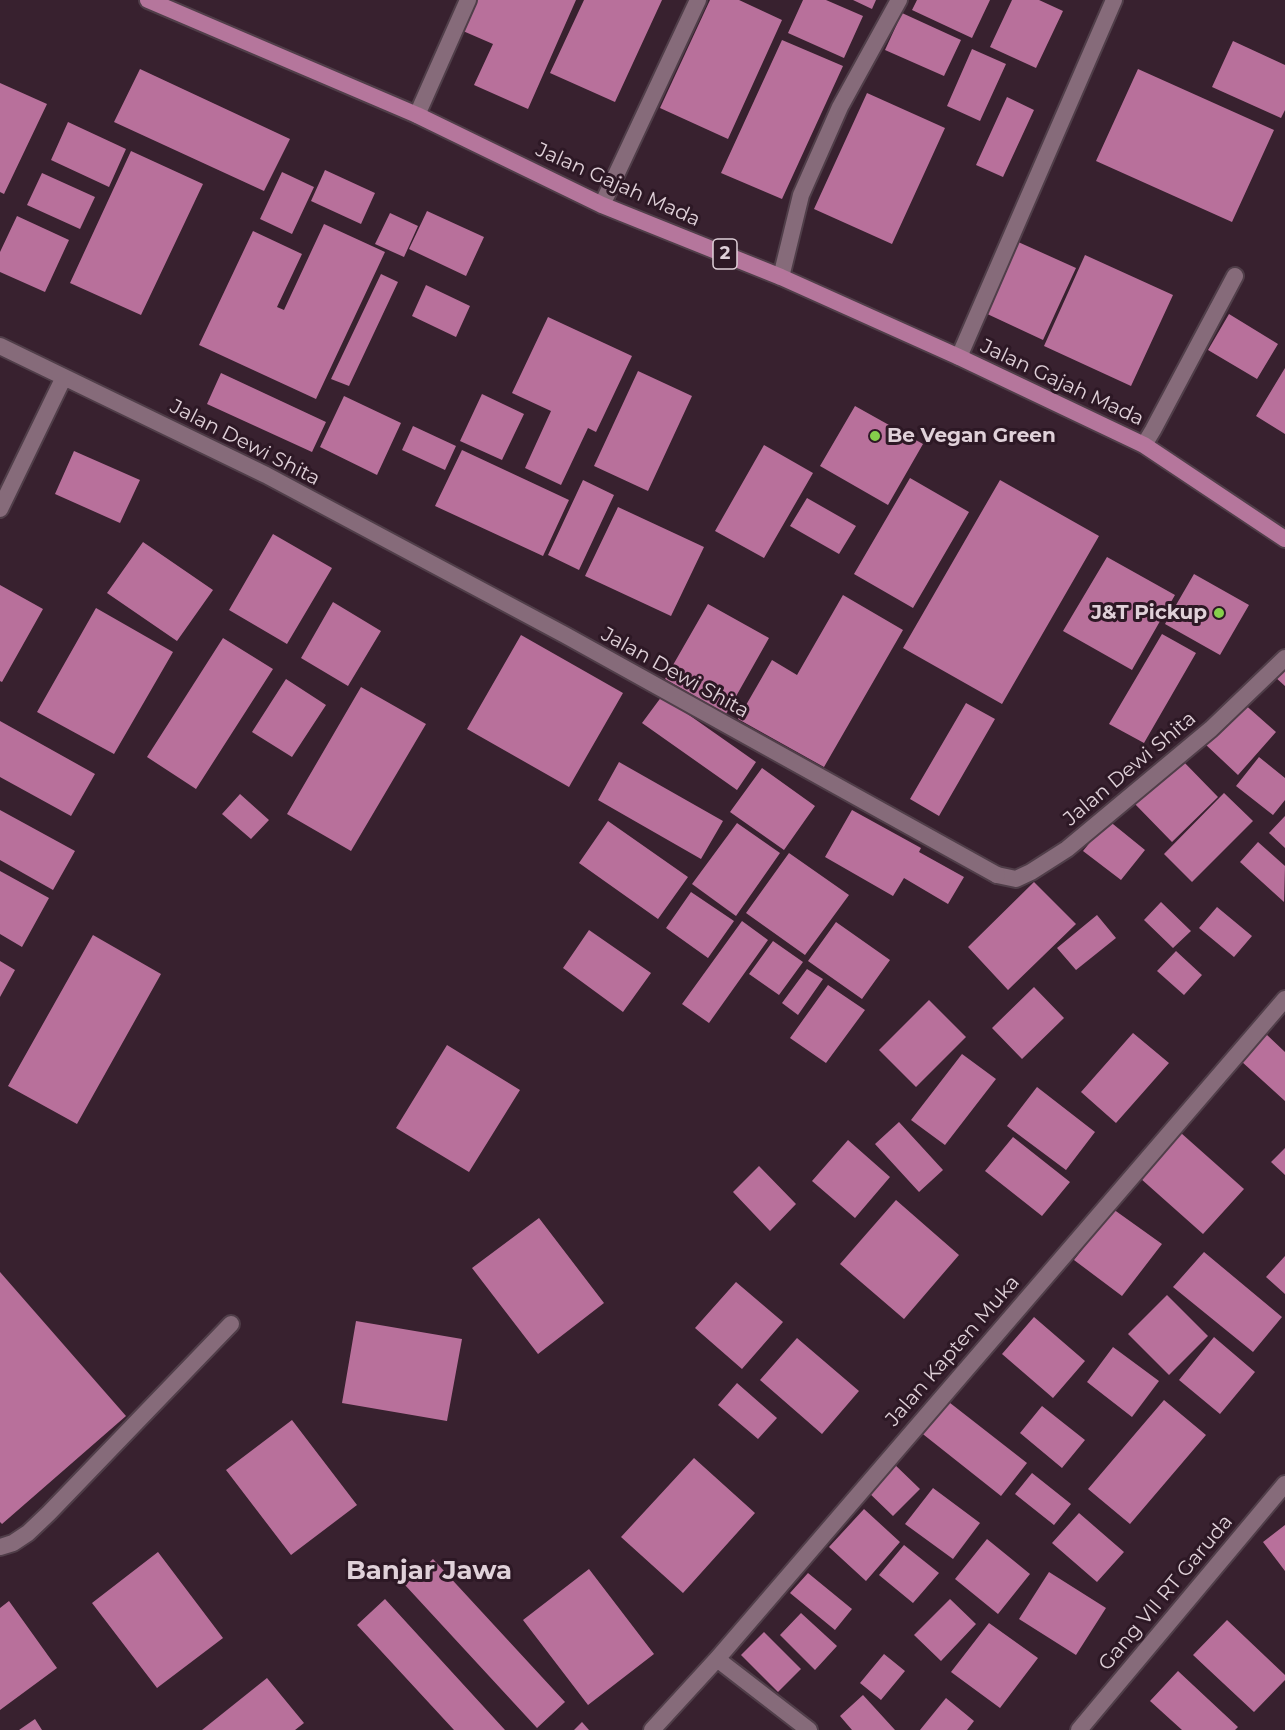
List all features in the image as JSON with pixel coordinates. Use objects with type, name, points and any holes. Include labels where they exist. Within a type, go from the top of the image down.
[{"type":"highway","name":"Jalan Gajah Mada","points":[[148,0],[417,115],[602,205],[781,277],[959,357],[1144,445],[1285,539]]},
{"type":"street","points":[[417,115],[468,0]]},
{"type":"street","points":[[602,205],[698,0]]},
{"type":"street","points":[[781,277],[801,195],[840,107],[899,0]]},
{"type":"street","points":[[959,357],[1114,0]]},
{"type":"street","points":[[1144,445],[1235,276]]},
{"type":"street","name":"Jalan Dewi Shita","points":[[0,346],[287,486],[565,635],[997,875],[1016,879],[1067,849],[1211,729],[1285,658]]},
{"type":"street","points":[[0,509],[64,377]]},
{"type":"street","name":"Jalan Kapten Muka","points":[[652,1730],[717,1659],[1285,999]]},
{"type":"street","points":[[0,1547],[13,1543],[28,1533],[49,1513],[231,1324]]},
{"type":"street","name":"Gang VII RT Garuda","points":[[1080,1730],[1285,1484]]},
{"type":"street","points":[[717,1659],[809,1730]]},
{"type":"building","points":[[477,0],[576,0],[528,109],[474,85],[493,44],[463,31]]},
{"type":"building","points":[[584,0],[662,0],[615,102],[550,73]]},
{"type":"building","points":[[710,0],[739,0],[782,20],[728,139],[660,108]]},
{"type":"building","points":[[803,0],[826,0],[863,16],[844,58],[788,33]]},
{"type":"building","points":[[853,0],[876,0],[872,9]]},
{"type":"building","points":[[917,0],[990,0],[972,38],[912,10]]},
{"type":"building","points":[[1012,0],[1039,0],[1063,11],[1036,68],[990,47]]},
{"type":"building","points":[[902,13],[961,40],[944,76],[885,50]]},
{"type":"building","points":[[782,40],[843,66],[782,199],[721,173]]},
{"type":"building","points":[[1233,41],[1285,65],[1285,110],[1281,118],[1212,87]]},
{"type":"building","points":[[972,49],[1006,64],[980,121],[947,106]]},
{"type":"building","points":[[140,69],[290,139],[264,191],[114,122]]},
{"type":"building","points":[[1138,69],[1274,130],[1232,222],[1096,161]]},
{"type":"building","points":[[0,83],[47,104],[4,194],[0,192]]},
{"type":"building","points":[[867,93],[945,128],[892,244],[814,209]]},
{"type":"building","points":[[1007,97],[1034,110],[1003,177],[976,165]]},
{"type":"building","points":[[68,122],[126,149],[109,187],[51,160]]},
{"type":"building","points":[[131,151],[203,184],[141,315],[70,283]]},
{"type":"building","points":[[325,170],[375,193],[361,224],[311,201]]},
{"type":"building","points":[[282,172],[314,187],[292,234],[260,219]]},
{"type":"building","points":[[42,173],[95,197],[80,229],[27,205]]},
{"type":"building","points":[[427,211],[484,237],[466,276],[409,249]]},
{"type":"building","points":[[390,213],[418,226],[404,257],[375,244]]},
{"type":"building","points":[[17,216],[69,240],[45,292],[0,272],[0,252]]},
{"type":"building","points":[[324,224],[385,252],[316,399],[199,345],[253,231],[302,254],[277,307],[284,310]]},
{"type":"building","points":[[1016,241],[1076,268],[1043,340],[983,312]]},
{"type":"building","points":[[1085,255],[1173,295],[1131,386],[1044,346]]},
{"type":"building","points":[[381,274],[398,282],[349,386],[331,379]]},
{"type":"building","points":[[426,285],[470,306],[456,337],[412,316]]},
{"type":"building","points":[[1229,314],[1278,344],[1257,379],[1208,350]]},
{"type":"building","points":[[548,317],[632,356],[596,432],[588,428],[561,485],[525,468],[551,411],[512,393]]},
{"type":"building","points":[[1285,368],[1285,434],[1256,416]]},
{"type":"building","points":[[638,371],[692,396],[648,491],[594,466]]},
{"type":"building","points":[[221,373],[326,422],[312,452],[207,404]]},
{"type":"building","points":[[482,394],[524,414],[502,460],[460,441]]},
{"type":"building","points":[[344,396],[401,423],[377,475],[320,447]]},
{"type":"building","points":[[855,406],[923,444],[888,505],[820,466]]},
{"type":"building","points":[[413,426],[456,446],[445,470],[402,450]]},
{"type":"building","points":[[764,445],[813,473],[764,558],[715,531]]},
{"type":"building","points":[[462,450],[569,500],[543,556],[435,506]]},
{"type":"building","points":[[74,451],[140,480],[120,523],[55,494]]},
{"type":"building","points":[[910,478],[969,512],[913,608],[854,574]]},
{"type":"building","points":[[583,480],[614,495],[579,570],[548,555]]},
{"type":"building","points":[[1000,480],[1099,536],[1002,704],[903,648]]},
{"type":"building","points":[[807,498],[856,526],[839,554],[790,526]]},
{"type":"building","points":[[618,507],[704,547],[671,616],[585,576]]},
{"type":"building","points":[[273,534],[332,568],[287,644],[229,610]]},
{"type":"building","points":[[143,542],[213,590],[177,641],[107,593]]},
{"type":"building","points":[[1107,557],[1175,595],[1132,670],[1063,631]]},
{"type":"building","points":[[1194,574],[1249,605],[1220,655],[1165,624]]},
{"type":"building","points":[[0,585],[43,609],[2,682],[0,681]]},
{"type":"building","points":[[843,595],[903,630],[824,767],[738,719],[772,660],[797,675]]},
{"type":"building","points":[[333,602],[381,631],[348,686],[301,658]]},
{"type":"building","points":[[708,604],[769,638],[726,714],[665,679]]},
{"type":"building","points":[[96,608],[173,652],[114,754],[37,712]]},
{"type":"building","points":[[1162,634],[1196,653],[1144,743],[1109,724]]},
{"type":"building","points":[[521,635],[623,693],[569,787],[467,729]]},
{"type":"building","points":[[223,638],[273,669],[196,789],[147,757]]},
{"type":"building","points":[[1285,667],[1285,686],[1275,677]]},
{"type":"building","points":[[286,679],[326,705],[292,757],[252,732]]},
{"type":"building","points":[[361,687],[426,724],[351,851],[287,814]]},
{"type":"building","points":[[662,696],[756,762],[737,790],[642,723]]},
{"type":"building","points":[[1242,702],[1276,732],[1238,775],[1205,744]]},
{"type":"building","points":[[966,703],[995,719],[939,816],[910,799]]},
{"type":"building","points":[[0,721],[95,774],[71,816],[0,777]]},
{"type":"building","points":[[1259,757],[1285,778],[1285,800],[1273,815],[1236,786]]},
{"type":"building","points":[[1180,758],[1218,797],[1172,842],[1134,803]]},
{"type":"building","points":[[619,762],[723,821],[701,859],[598,800]]},
{"type":"building","points":[[762,768],[815,806],[784,850],[730,812]]},
{"type":"building","points":[[1224,793],[1253,821],[1192,882],[1164,854]]},
{"type":"building","points":[[240,794],[269,820],[251,839],[222,814]]},
{"type":"building","points":[[0,810],[75,851],[53,890],[0,860]]},
{"type":"building","points":[[852,810],[921,848],[919,852],[964,877],[948,904],[904,878],[893,896],[825,857]]},
{"type":"building","points":[[1285,816],[1285,848],[1269,833]]},
{"type":"building","points":[[1108,820],[1145,850],[1121,880],[1083,851]]},
{"type":"building","points":[[608,821],[688,877],[658,919],[579,863]]},
{"type":"building","points":[[737,823],[780,853],[736,916],[692,884]]},
{"type":"building","points":[[1258,842],[1285,866],[1284,902],[1240,862]]},
{"type":"building","points":[[789,853],[849,895],[805,955],[746,913]]},
{"type":"building","points":[[0,871],[49,898],[22,947],[0,934]]},
{"type":"building","points":[[1034,882],[1076,924],[1008,990],[968,947]]},
{"type":"building","points":[[691,892],[734,921],[708,958],[666,928]]},
{"type":"building","points":[[1161,902],[1191,931],[1173,948],[1144,920]]},
{"type":"building","points":[[1217,907],[1252,936],[1234,957],[1199,928]]},
{"type":"building","points":[[1097,915],[1116,938],[1076,970],[1057,948]]},
{"type":"building","points":[[742,921],[768,940],[709,1023],[682,1004]]},
{"type":"building","points":[[836,922],[890,960],[862,999],[808,961]]},
{"type":"building","points":[[589,930],[651,973],[623,1012],[563,968]]},
{"type":"building","points":[[93,935],[161,974],[77,1124],[8,1086]]},
{"type":"building","points":[[773,941],[803,962],[779,995],[749,974]]},
{"type":"building","points":[[1176,951],[1202,975],[1184,995],[1157,971]]},
{"type":"building","points":[[0,961],[15,970],[0,997]]},
{"type":"building","points":[[807,969],[823,979],[798,1015],[782,1003]]},
{"type":"building","points":[[828,985],[865,1010],[826,1063],[790,1038]]},
{"type":"building","points":[[1034,987],[1064,1018],[1022,1059],[992,1028]]},
{"type":"building","points":[[929,1000],[966,1037],[916,1087],[879,1050]]},
{"type":"building","points":[[1133,1033],[1169,1063],[1116,1123],[1081,1092]]},
{"type":"building","points":[[1266,1034],[1285,1052],[1285,1101],[1241,1061]]},
{"type":"building","points":[[447,1045],[520,1090],[469,1172],[396,1128]]},
{"type":"building","points":[[962,1054],[996,1079],[945,1145],[911,1120]]},
{"type":"building","points":[[1037,1087],[1095,1132],[1066,1170],[1007,1126]]},
{"type":"building","points":[[899,1122],[943,1170],[919,1192],[875,1144]]},
{"type":"building","points":[[1181,1133],[1244,1189],[1203,1234],[1140,1178]]},
{"type":"building","points":[[1013,1137],[1070,1182],[1042,1216],[985,1171]]},
{"type":"building","points":[[848,1140],[890,1177],[855,1218],[812,1181]]},
{"type":"building","points":[[1285,1148],[1285,1175],[1271,1162]]},
{"type":"building","points":[[759,1166],[796,1204],[770,1231],[733,1192]]},
{"type":"building","points":[[896,1200],[959,1255],[904,1319],[840,1264]]},
{"type":"building","points":[[1113,1209],[1162,1244],[1122,1296],[1074,1260]]},
{"type":"building","points":[[539,1218],[604,1303],[538,1354],[472,1268]]},
{"type":"building","points":[[1204,1252],[1282,1317],[1253,1352],[1173,1287]]},
{"type":"building","points":[[1285,1256],[1285,1294],[1266,1277]]},
{"type":"building","points":[[0,1272],[126,1416],[2,1524],[0,1522]]},
{"type":"building","points":[[736,1282],[783,1322],[742,1369],[695,1328]]},
{"type":"building","points":[[1167,1295],[1208,1336],[1169,1375],[1128,1334]]},
{"type":"building","points":[[1034,1317],[1085,1361],[1053,1398],[1002,1354]]},
{"type":"building","points":[[356,1321],[462,1339],[447,1421],[342,1403]]},
{"type":"building","points":[[1214,1337],[1255,1372],[1220,1414],[1179,1380]]},
{"type":"building","points":[[797,1338],[859,1391],[822,1434],[760,1380]]},
{"type":"building","points":[[1113,1347],[1159,1381],[1132,1417],[1087,1382]]},
{"type":"building","points":[[737,1383],[777,1418],[758,1439],[718,1405]]},
{"type":"building","points":[[945,1399],[1027,1463],[1001,1496],[919,1431]]},
{"type":"building","points":[[1164,1400],[1206,1435],[1130,1524],[1088,1489]]},
{"type":"building","points":[[1042,1406],[1085,1440],[1062,1468],[1020,1433]]},
{"type":"building","points":[[292,1420],[357,1505],[291,1555],[226,1470]]},
{"type":"building","points":[[694,1458],[755,1513],[683,1593],[621,1537]]},
{"type":"building","points":[[892,1462],[920,1489],[893,1516],[865,1489]]},
{"type":"building","points":[[1032,1473],[1071,1504],[1054,1525],[1015,1494]]},
{"type":"building","points":[[933,1488],[980,1523],[953,1559],[905,1524]]},
{"type":"building","points":[[864,1509],[900,1542],[866,1581],[829,1547]]},
{"type":"building","points":[[1079,1513],[1124,1552],[1097,1582],[1052,1543]]},
{"type":"building","points":[[1285,1525],[1285,1571],[1263,1542]]},
{"type":"building","points":[[987,1539],[1030,1574],[998,1614],[955,1579]]},
{"type":"building","points":[[904,1545],[939,1573],[913,1603],[879,1575]]},
{"type":"building","points":[[158,1552],[223,1638],[157,1688],[92,1603]]},
{"type":"building","points":[[433,1559],[565,1702],[537,1728],[405,1585]]},
{"type":"building","points":[[589,1569],[654,1654],[588,1705],[523,1620]]},
{"type":"building","points":[[1049,1572],[1106,1608],[1076,1655],[1019,1619]]},
{"type":"building","points":[[808,1573],[852,1609],[835,1630],[790,1593]]},
{"type":"building","points":[[385,1599],[505,1730],[454,1730],[357,1625]]},
{"type":"building","points":[[950,1599],[976,1624],[941,1661],[914,1635]]},
{"type":"building","points":[[9,1601],[57,1668],[0,1710],[0,1608]]},
{"type":"building","points":[[801,1613],[837,1646],[815,1670],[780,1635]]},
{"type":"building","points":[[1227,1620],[1285,1675],[1285,1680],[1254,1712],[1193,1655]]},
{"type":"building","points":[[989,1623],[1038,1658],[1000,1708],[951,1672]]},
{"type":"building","points":[[764,1632],[801,1669],[778,1692],[741,1655]]},
{"type":"building","points":[[884,1654],[905,1671],[881,1700],[860,1683]]},
{"type":"building","points":[[1178,1671],[1238,1727],[1235,1730],[1182,1730],[1150,1701]]},
{"type":"building","points":[[267,1678],[304,1723],[295,1730],[202,1730]]},
{"type":"building","points":[[863,1695],[895,1730],[852,1730],[840,1716]]},
{"type":"building","points":[[946,1698],[974,1721],[967,1730],[920,1730]]},
{"type":"building","points":[[35,1719],[42,1730],[19,1730]]},
{"type":"building","points":[[582,1722],[589,1730],[574,1730]]},
{"type":"place","name":"Be Vegan Green","points":[[875,436]]},
{"type":"place","name":"J&T Pickup","points":[[1219,613]]},
{"type":"district","name":"Banjar Jawa","points":[[429,1571]]}]
